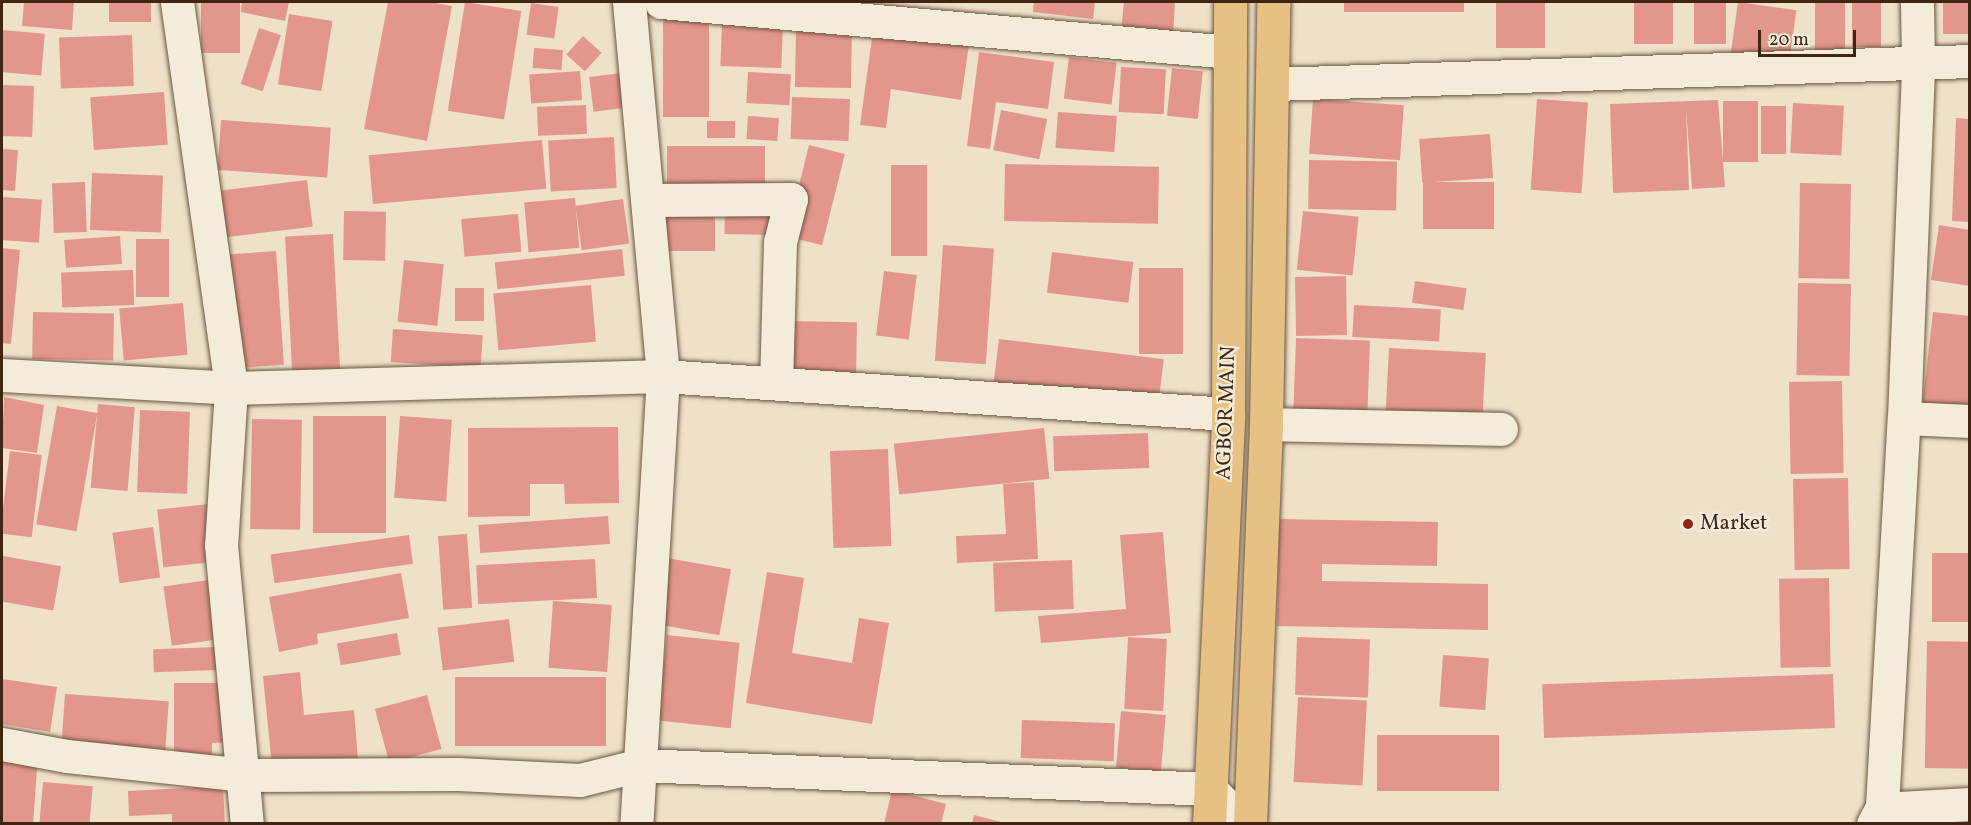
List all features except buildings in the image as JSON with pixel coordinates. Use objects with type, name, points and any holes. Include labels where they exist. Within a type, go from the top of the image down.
[{"type":"main road","name":"AGBOR MAIN","points":[[1209,824],[1228,414],[1230,2]]},
{"type":"main road","name":"AGBOR MAIN","points":[[1250,824],[1266,424],[1274,84],[1273,2]]},
{"type":"street","points":[[177,2],[231,388],[221,544],[248,824]]},
{"type":"street","points":[[629,2],[649,200],[663,376],[636,824]]},
{"type":"street","points":[[661,2],[1230,52]]},
{"type":"street","points":[[1917,2],[1918,62],[1904,418],[1879,819],[1970,804]]},
{"type":"street","points":[[1274,84],[1970,62]]},
{"type":"street","points":[[649,200],[791,199],[780,242],[776,383]]},
{"type":"street","points":[[2,375],[231,388],[663,376],[1228,414]]},
{"type":"street","points":[[1904,418],[1970,421]]},
{"type":"street","points":[[1266,424],[1501,429]]},
{"type":"street","points":[[2,744],[67,756],[245,775],[458,774],[580,780],[640,765],[1210,789],[1245,824]]},
{"type":"place","name":"Market","points":[[1688,524]]}]
